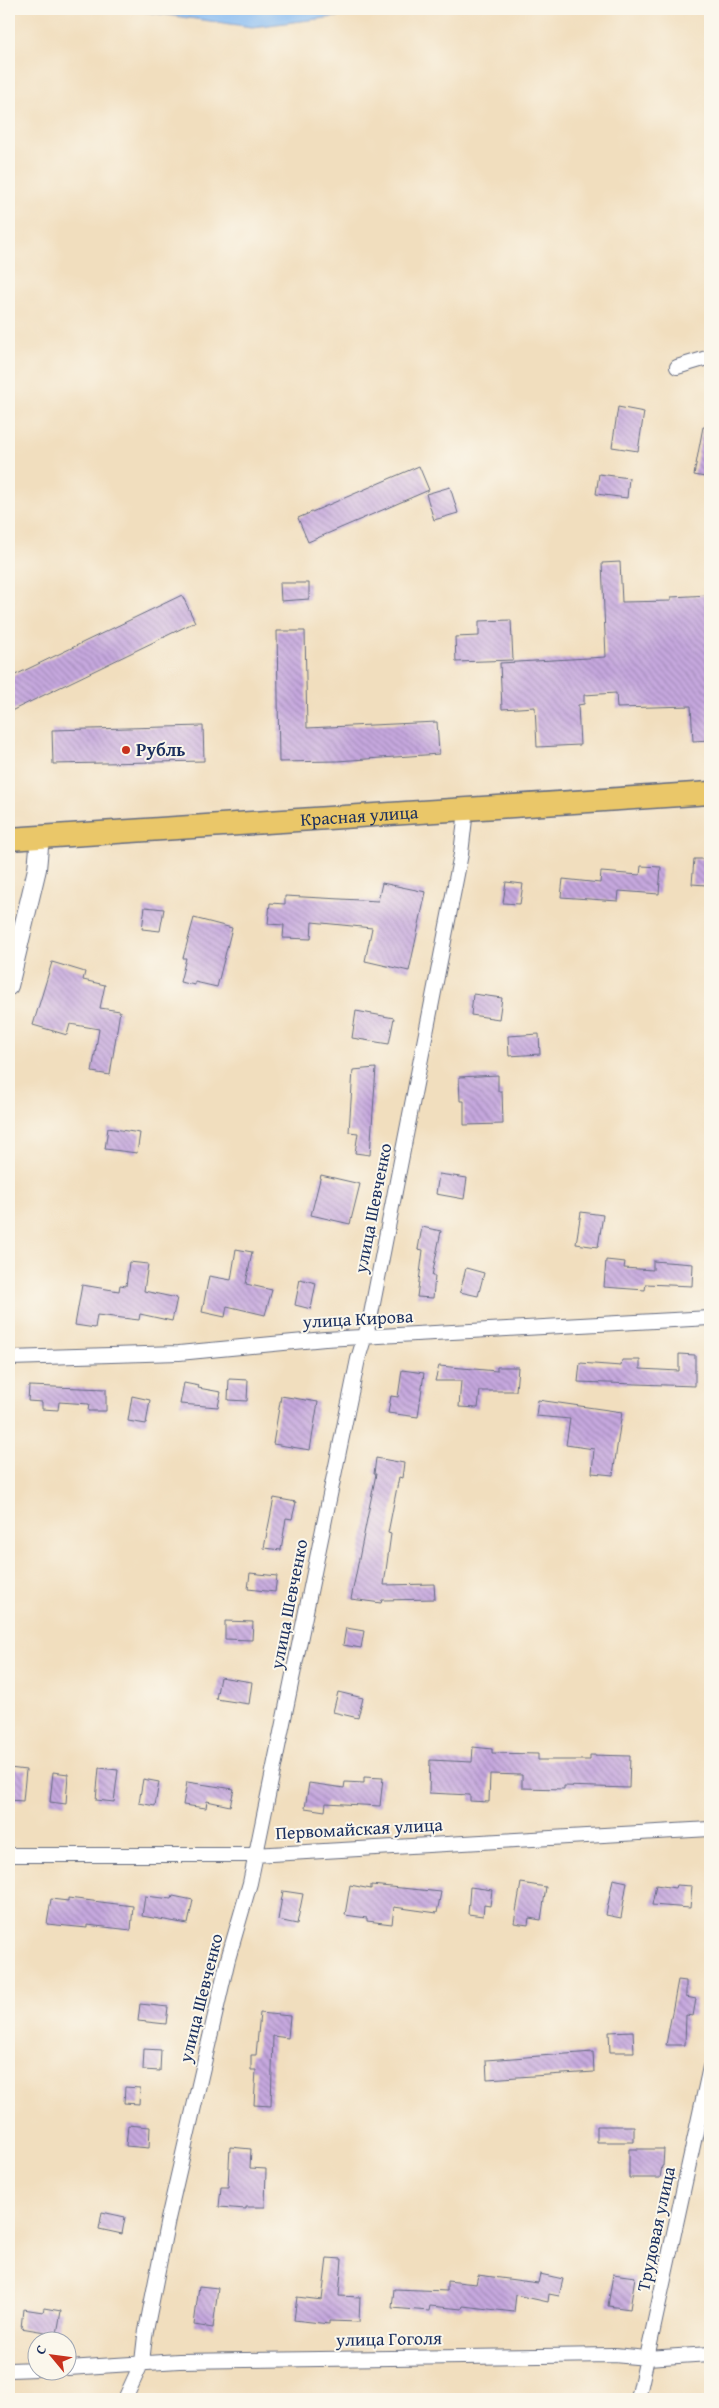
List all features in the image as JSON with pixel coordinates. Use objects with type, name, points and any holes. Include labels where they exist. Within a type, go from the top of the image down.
[{"type":"main road","name":"Красная улица","points":[[9,839],[466,810],[710,792]]},
{"type":"street","points":[[678,367],[710,357]]},
{"type":"street","name":"улица Шевченко","points":[[125,2399],[142,2362],[145,2336],[168,2219],[228,1959],[250,1883],[254,1855],[289,1699],[358,1359],[372,1309],[459,864],[466,810]]},
{"type":"street","points":[[9,986],[37,869],[40,837]]},
{"type":"street","name":"улица Кирова","points":[[9,1358],[179,1353],[325,1339],[710,1318]]},
{"type":"street","name":"Первомайская улица","points":[[9,1855],[254,1855],[710,1830]]},
{"type":"street","name":"Трудовая улица","points":[[638,2399],[710,2067]]},
{"type":"street","name":"улица Гоголя","points":[[78,2367],[142,2362],[614,2355],[647,2358],[710,2354]]},
{"type":"street","points":[[9,2370],[28,2369]]},
{"type":"water","points":[[125,9],[400,9],[252,27]]},
{"type":"building","points":[[618,407],[644,412],[638,451],[612,447]]},
{"type":"building","points":[[703,427],[710,428],[710,478],[694,475]]},
{"type":"building","points":[[419,466],[429,490],[308,542],[298,518]]},
{"type":"building","points":[[599,474],[629,478],[627,498],[596,494]]},
{"type":"building","points":[[450,487],[458,513],[434,520],[426,494]]},
{"type":"building","points":[[620,562],[622,602],[671,601],[671,597],[709,595],[710,740],[693,741],[691,706],[617,708],[616,693],[584,695],[584,704],[578,705],[580,745],[537,747],[535,707],[502,709],[500,663],[606,657],[602,563]]},
{"type":"building","points":[[280,583],[309,583],[309,599],[281,601]]},
{"type":"building","points":[[182,595],[195,622],[9,712],[9,678]]},
{"type":"building","points":[[511,620],[513,660],[456,662],[455,637],[479,636],[479,621]]},
{"type":"building","points":[[277,631],[305,631],[307,728],[437,722],[439,754],[337,761],[279,762]]},
{"type":"building","points":[[203,726],[204,761],[53,764],[52,730]]},
{"type":"building","points":[[694,859],[708,859],[706,885],[692,884]]},
{"type":"building","points":[[641,866],[661,867],[659,894],[619,891],[618,901],[561,897],[563,879],[600,883],[601,872],[640,875]]},
{"type":"building","points":[[506,882],[523,884],[520,904],[503,903]]},
{"type":"building","points":[[382,883],[426,892],[409,971],[365,961],[372,928],[312,922],[311,939],[283,938],[284,925],[268,924],[270,903],[285,904],[285,896],[378,901]]},
{"type":"building","points":[[145,907],[164,909],[160,931],[142,929]]},
{"type":"building","points":[[194,918],[232,928],[217,987],[195,982],[195,985],[180,982],[186,958],[183,958]]},
{"type":"building","points":[[52,962],[85,972],[83,980],[105,985],[100,1008],[120,1011],[110,1075],[92,1072],[99,1029],[70,1024],[67,1035],[33,1025]]},
{"type":"building","points":[[473,994],[502,998],[499,1019],[471,1015]]},
{"type":"building","points":[[356,1011],[394,1018],[389,1044],[352,1038]]},
{"type":"building","points":[[539,1034],[540,1054],[509,1056],[508,1036]]},
{"type":"building","points":[[376,1068],[370,1155],[355,1153],[358,1133],[349,1132],[353,1070]]},
{"type":"building","points":[[498,1075],[498,1091],[502,1091],[503,1124],[464,1125],[464,1101],[460,1101],[459,1077]]},
{"type":"building","points":[[108,1128],[140,1133],[137,1153],[105,1149]]},
{"type":"building","points":[[439,1174],[467,1178],[464,1199],[436,1194]]},
{"type":"building","points":[[321,1175],[360,1184],[350,1224],[311,1215]]},
{"type":"building","points":[[581,1212],[603,1215],[598,1247],[576,1244]]},
{"type":"building","points":[[422,1227],[441,1231],[432,1276],[435,1276],[433,1298],[417,1297],[423,1250],[418,1249]]},
{"type":"building","points":[[236,1249],[252,1252],[246,1284],[272,1290],[265,1315],[227,1306],[225,1317],[202,1312],[209,1276],[231,1280]]},
{"type":"building","points":[[606,1260],[625,1262],[624,1268],[653,1270],[653,1261],[693,1264],[692,1286],[646,1284],[645,1290],[604,1287]]},
{"type":"building","points":[[129,1262],[148,1264],[144,1291],[177,1298],[172,1321],[140,1314],[139,1320],[97,1315],[95,1328],[75,1325],[82,1285],[119,1291],[120,1285],[126,1286]]},
{"type":"building","points":[[466,1268],[484,1273],[478,1296],[460,1292]]},
{"type":"building","points":[[300,1279],[316,1283],[311,1309],[295,1305]]},
{"type":"building","points":[[679,1354],[695,1355],[695,1386],[578,1382],[580,1363],[621,1366],[622,1360],[640,1360],[640,1369],[679,1371]]},
{"type":"building","points":[[439,1366],[497,1371],[497,1367],[518,1367],[516,1391],[480,1391],[478,1408],[459,1407],[461,1381],[435,1381]]},
{"type":"building","points":[[402,1370],[424,1373],[418,1417],[388,1413],[391,1396],[398,1397]]},
{"type":"building","points":[[229,1379],[248,1380],[247,1401],[228,1400]]},
{"type":"building","points":[[184,1383],[199,1386],[198,1388],[221,1392],[218,1407],[180,1404]]},
{"type":"building","points":[[29,1386],[106,1389],[106,1411],[88,1411],[89,1404],[59,1402],[58,1410],[42,1409],[42,1402],[28,1401]]},
{"type":"building","points":[[132,1396],[150,1400],[146,1424],[128,1421]]},
{"type":"building","points":[[281,1396],[318,1402],[310,1450],[273,1444]]},
{"type":"building","points":[[538,1400],[622,1412],[613,1475],[592,1473],[594,1449],[566,1445],[570,1419],[536,1416]]},
{"type":"building","points":[[376,1458],[404,1463],[402,1478],[399,1477],[388,1533],[391,1534],[384,1585],[434,1584],[435,1599],[382,1600],[381,1603],[351,1599],[376,1474],[374,1474]]},
{"type":"building","points":[[274,1498],[296,1502],[292,1519],[286,1518],[281,1550],[264,1548]]},
{"type":"building","points":[[250,1573],[277,1576],[275,1592],[248,1589]]},
{"type":"building","points":[[225,1621],[253,1622],[252,1640],[225,1639]]},
{"type":"building","points":[[346,1628],[364,1631],[361,1648],[343,1645]]},
{"type":"building","points":[[220,1677],[252,1682],[249,1704],[216,1699]]},
{"type":"building","points":[[338,1692],[363,1698],[358,1718],[333,1712]]},
{"type":"building","points":[[473,1747],[492,1749],[492,1753],[538,1754],[538,1760],[590,1760],[590,1755],[630,1756],[629,1788],[564,1786],[564,1789],[522,1788],[522,1775],[490,1774],[489,1802],[470,1801],[470,1795],[429,1793],[430,1760],[472,1762]]},
{"type":"building","points":[[9,1768],[26,1770],[23,1801],[9,1800]]},
{"type":"building","points":[[99,1768],[118,1770],[114,1802],[96,1800]]},
{"type":"building","points":[[53,1772],[68,1774],[66,1804],[50,1802]]},
{"type":"building","points":[[364,1777],[383,1778],[380,1806],[326,1803],[325,1811],[305,1808],[309,1783],[344,1788],[345,1782],[364,1783]]},
{"type":"building","points":[[143,1779],[159,1782],[155,1806],[139,1803]]},
{"type":"building","points":[[187,1782],[234,1789],[230,1806],[207,1801],[206,1808],[183,1805]]},
{"type":"building","points":[[613,1879],[627,1882],[621,1918],[606,1915]]},
{"type":"building","points":[[521,1883],[546,1887],[541,1920],[529,1918],[528,1925],[514,1923]]},
{"type":"building","points":[[350,1885],[371,1889],[371,1885],[441,1892],[437,1913],[394,1907],[392,1924],[367,1921],[367,1918],[345,1915]]},
{"type":"building","points":[[656,1885],[675,1888],[676,1885],[692,1886],[690,1908],[652,1905]]},
{"type":"building","points":[[470,1887],[492,1890],[490,1906],[484,1905],[483,1916],[468,1914]]},
{"type":"building","points":[[283,1891],[303,1894],[297,1924],[278,1920]]},
{"type":"building","points":[[145,1896],[172,1899],[173,1896],[193,1900],[188,1924],[142,1916]]},
{"type":"building","points":[[68,1898],[133,1906],[131,1930],[87,1925],[87,1928],[47,1924],[51,1899],[68,1901]]},
{"type":"building","points":[[678,1980],[686,1981],[686,1997],[696,1999],[693,2016],[686,2015],[685,2045],[666,2045]]},
{"type":"building","points":[[140,2004],[168,2007],[166,2024],[138,2021]]},
{"type":"building","points":[[260,2013],[290,2016],[288,2038],[273,2036],[271,2106],[254,2105],[256,2070],[251,2070],[251,2055],[256,2055]]},
{"type":"building","points":[[633,2031],[634,2052],[610,2052],[609,2032]]},
{"type":"building","points":[[144,2049],[161,2050],[160,2071],[143,2070]]},
{"type":"building","points":[[593,2052],[594,2072],[487,2079],[486,2060]]},
{"type":"building","points":[[125,2087],[140,2088],[139,2104],[124,2103]]},
{"type":"building","points":[[128,2125],[150,2127],[149,2148],[126,2146]]},
{"type":"building","points":[[597,2126],[634,2126],[634,2142],[597,2142]]},
{"type":"building","points":[[230,2147],[251,2149],[250,2168],[266,2169],[265,2207],[246,2207],[246,2209],[219,2207],[221,2187],[228,2187]]},
{"type":"building","points":[[629,2149],[664,2149],[660,2178],[629,2178]]},
{"type":"building","points":[[102,2212],[125,2217],[122,2234],[99,2229]]},
{"type":"building","points":[[327,2258],[342,2259],[339,2296],[360,2297],[359,2322],[329,2321],[329,2324],[294,2320],[297,2297],[322,2300]]},
{"type":"building","points":[[540,2274],[563,2279],[559,2296],[549,2294],[548,2302],[516,2295],[514,2312],[463,2306],[462,2309],[430,2306],[429,2311],[392,2308],[394,2289],[447,2291],[447,2281],[476,2284],[478,2275],[538,2283]]},
{"type":"building","points":[[613,2274],[635,2277],[630,2309],[608,2306]]},
{"type":"building","points":[[199,2286],[218,2288],[213,2328],[194,2325]]},
{"type":"building","points":[[44,2308],[61,2311],[58,2330],[21,2328],[23,2309],[43,2312]]},
{"type":"place","name":"Рубль","points":[[126,750]]}]
